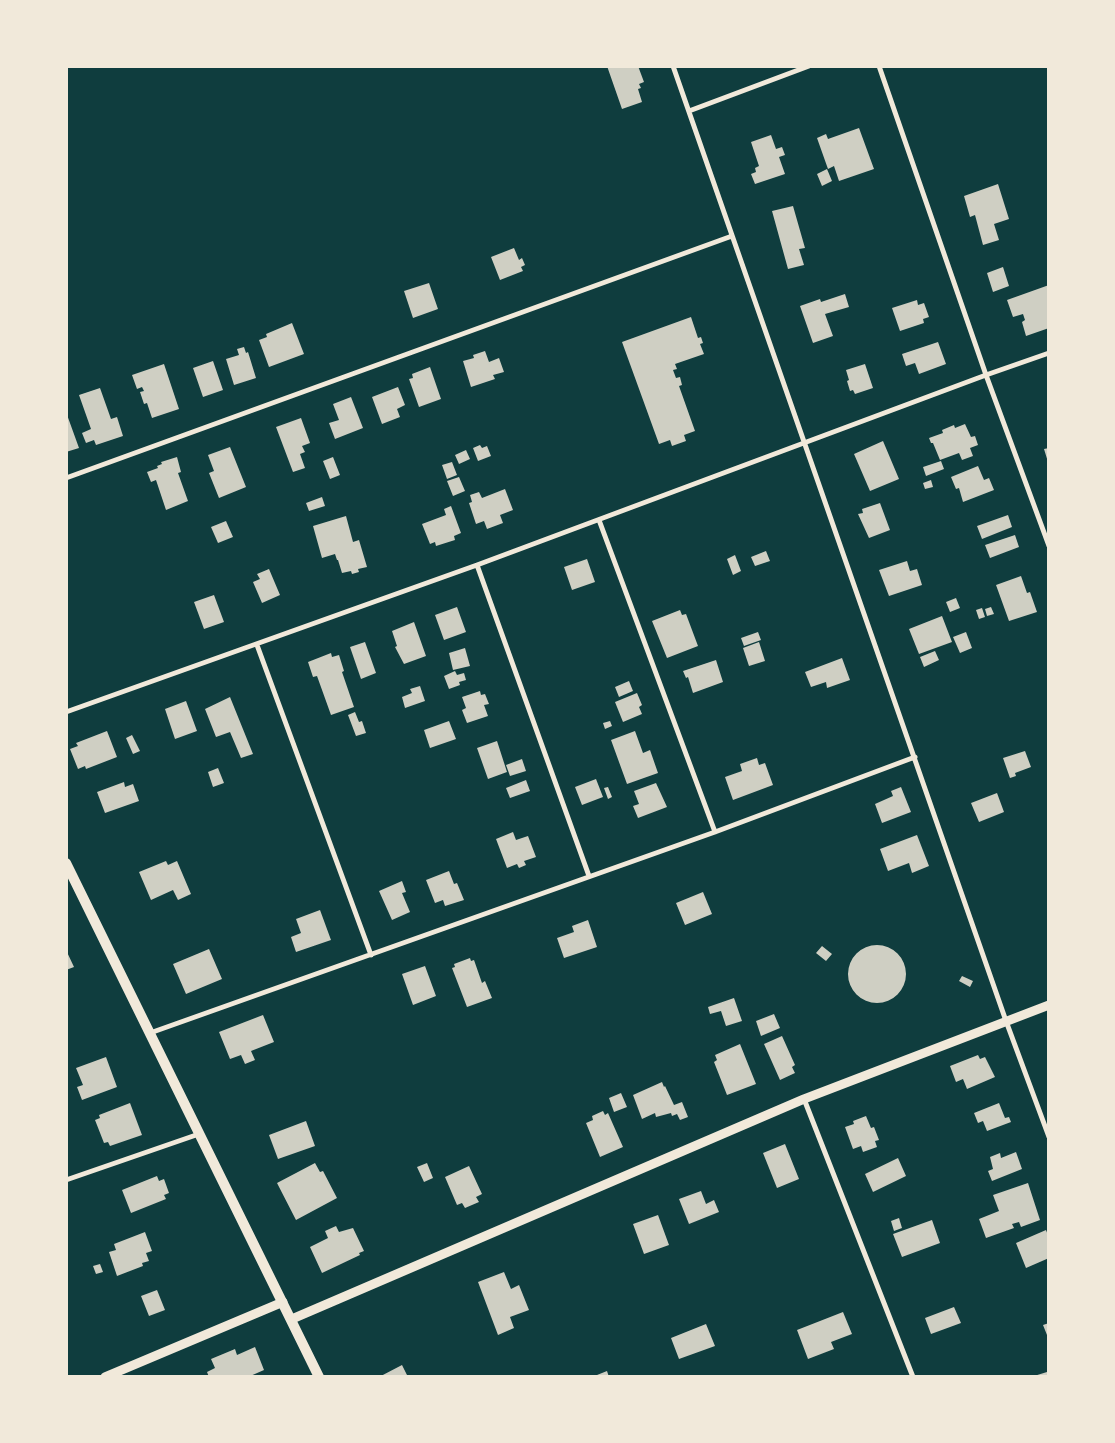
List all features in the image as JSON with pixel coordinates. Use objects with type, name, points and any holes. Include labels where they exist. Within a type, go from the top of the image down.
[{"type":"main road","points":[[66,863],[319,1377]]},
{"type":"street","points":[[673,66],[1006,1021],[1049,1137]]},
{"type":"street","points":[[689,111],[808,66]]},
{"type":"street","points":[[879,66],[986,375],[1049,546]]},
{"type":"street","points":[[66,478],[732,236]]},
{"type":"street","points":[[66,712],[477,565],[1049,353]]},
{"type":"street","points":[[600,520],[715,832]]},
{"type":"street","points":[[477,565],[589,876]]},
{"type":"street","points":[[257,644],[371,955]]},
{"type":"street","points":[[150,1033],[715,832],[914,757]]},
{"type":"street","points":[[292,1319],[804,1099],[1049,1005]]},
{"type":"street","points":[[804,1099],[913,1377]]},
{"type":"street","points":[[66,1180],[198,1134]]},
{"type":"street","points":[[105,1377],[283,1302]]},
{"type":"building","points":[[607,66],[633,66],[633,68],[638,66],[644,82],[639,84],[641,88],[638,89],[642,102],[622,109]]},
{"type":"building","points":[[859,128],[874,169],[839,181],[834,166],[828,169],[817,138],[826,134],[828,139]]},
{"type":"building","points":[[771,135],[776,149],[782,147],[785,155],[779,157],[785,174],[755,184],[751,174],[756,172],[755,168],[759,166],[751,142]]},
{"type":"building","points":[[827,169],[832,181],[822,186],[817,174]]},
{"type":"building","points":[[998,184],[1009,219],[994,224],[999,240],[983,245],[975,215],[970,217],[964,196]]},
{"type":"building","points":[[793,206],[805,248],[799,249],[804,265],[788,269],[772,211]]},
{"type":"building","points":[[514,248],[519,260],[522,258],[525,265],[521,267],[523,271],[500,280],[491,257]]},
{"type":"building","points":[[1003,267],[1009,286],[993,292],[987,273]]},
{"type":"building","points":[[429,283],[438,309],[413,318],[404,291]]},
{"type":"building","points":[[1049,285],[1049,328],[1026,336],[1022,322],[1025,320],[1023,314],[1013,317],[1007,300]]},
{"type":"building","points":[[845,294],[849,307],[825,314],[833,336],[813,343],[800,306],[820,299],[821,302]]},
{"type":"building","points":[[917,300],[918,305],[924,303],[929,317],[923,319],[924,323],[900,331],[892,308]]},
{"type":"building","points":[[691,317],[698,338],[701,337],[703,343],[700,344],[704,354],[675,364],[677,369],[673,370],[676,378],[680,377],[682,385],[679,386],[695,431],[684,435],[686,441],[672,446],[670,440],[659,444],[622,342]]},
{"type":"building","points":[[292,323],[304,354],[269,367],[259,340],[267,337],[266,334]]},
{"type":"building","points":[[938,342],[946,364],[919,374],[915,363],[906,366],[902,354]]},
{"type":"building","points":[[244,347],[246,353],[248,352],[256,378],[234,385],[226,359],[239,355],[237,349]]},
{"type":"building","points":[[485,351],[489,362],[499,358],[504,372],[493,375],[495,379],[471,387],[463,361],[474,358],[473,355]]},
{"type":"building","points":[[213,361],[223,390],[203,397],[193,368]]},
{"type":"building","points":[[164,364],[179,409],[152,418],[147,403],[144,404],[140,392],[144,391],[142,387],[137,389],[132,375]]},
{"type":"building","points":[[865,364],[873,388],[855,394],[853,390],[850,391],[846,370]]},
{"type":"building","points":[[430,367],[441,399],[419,407],[409,379],[413,378],[412,374]]},
{"type":"building","points":[[398,387],[405,405],[397,409],[400,417],[382,424],[372,397]]},
{"type":"building","points":[[100,388],[111,419],[117,417],[123,436],[96,445],[94,440],[86,443],[82,433],[91,429],[79,395]]},
{"type":"building","points":[[351,397],[363,428],[335,439],[329,423],[339,420],[333,404]]},
{"type":"building","points":[[66,412],[79,448],[66,452]]},
{"type":"building","points":[[301,418],[310,443],[302,446],[305,452],[300,454],[305,468],[293,472],[276,427]]},
{"type":"building","points":[[965,424],[971,437],[975,436],[978,445],[970,448],[973,456],[962,460],[959,453],[940,460],[929,438],[943,433],[942,430],[954,425],[955,428]]},
{"type":"building","points":[[883,441],[899,479],[870,491],[854,454]]},
{"type":"building","points":[[480,445],[482,448],[487,446],[491,456],[478,461],[473,448]]},
{"type":"building","points":[[230,447],[246,487],[219,498],[209,473],[214,471],[208,455]]},
{"type":"building","points":[[1049,448],[1049,462],[1048,462],[1044,449]]},
{"type":"building","points":[[466,450],[470,459],[459,464],[455,455]]},
{"type":"building","points":[[177,457],[181,472],[178,473],[188,501],[166,510],[156,480],[151,482],[147,472],[158,468],[157,466],[162,464],[161,462]]},
{"type":"building","points":[[333,457],[340,475],[330,479],[323,461]]},
{"type":"building","points":[[941,461],[944,469],[926,476],[923,467]]},
{"type":"building","points":[[452,462],[457,475],[447,479],[442,465]]},
{"type":"building","points":[[978,466],[984,480],[989,478],[994,490],[963,502],[959,488],[956,489],[951,477]]},
{"type":"building","points":[[459,477],[465,491],[453,496],[447,481]]},
{"type":"building","points":[[931,480],[933,487],[925,489],[923,483]]},
{"type":"building","points":[[505,489],[513,510],[500,515],[503,523],[487,529],[484,521],[476,524],[469,503],[472,502],[470,495],[479,492],[482,498]]},
{"type":"building","points":[[322,497],[325,506],[309,511],[306,503]]},
{"type":"building","points":[[880,503],[890,530],[869,538],[858,514],[863,513],[862,509]]},
{"type":"building","points":[[451,506],[461,533],[454,536],[455,540],[436,546],[435,542],[430,544],[422,524],[446,515],[444,509]]},
{"type":"building","points":[[1008,515],[1012,527],[982,539],[977,526]]},
{"type":"building","points":[[346,516],[353,542],[359,540],[367,567],[358,569],[359,572],[352,574],[351,571],[342,573],[335,554],[322,558],[313,526]]},
{"type":"building","points":[[226,521],[233,537],[218,543],[211,527]]},
{"type":"building","points":[[1015,535],[1019,547],[990,558],[985,545]]},
{"type":"building","points":[[766,551],[770,561],[755,566],[751,557]]},
{"type":"building","points":[[735,555],[741,571],[733,575],[727,559]]},
{"type":"building","points":[[587,559],[595,582],[572,590],[564,567]]},
{"type":"building","points":[[907,561],[910,571],[917,569],[922,585],[889,596],[879,570]]},
{"type":"building","points":[[269,569],[280,595],[262,603],[253,582],[260,579],[257,574]]},
{"type":"building","points":[[1021,576],[1027,593],[1030,592],[1037,612],[1009,621],[996,585]]},
{"type":"building","points":[[214,595],[224,622],[204,629],[194,602]]},
{"type":"building","points":[[956,598],[960,608],[950,612],[946,602]]},
{"type":"building","points":[[457,607],[466,632],[444,640],[435,615]]},
{"type":"building","points":[[991,607],[994,614],[987,616],[985,609]]},
{"type":"building","points":[[982,608],[985,617],[979,619],[976,610]]},
{"type":"building","points":[[680,610],[682,615],[686,614],[698,646],[667,658],[652,621]]},
{"type":"building","points":[[942,616],[952,642],[919,654],[909,629]]},
{"type":"building","points":[[414,622],[426,656],[404,664],[395,647],[397,646],[392,631]]},
{"type":"building","points":[[758,632],[761,640],[744,646],[741,638]]},
{"type":"building","points":[[966,632],[972,648],[960,653],[953,637]]},
{"type":"building","points":[[365,642],[376,673],[361,679],[350,647]]},
{"type":"building","points":[[759,642],[765,661],[749,666],[743,648]]},
{"type":"building","points":[[465,648],[470,666],[453,670],[449,653]]},
{"type":"building","points":[[935,651],[939,660],[924,667],[920,657]]},
{"type":"building","points":[[331,653],[332,657],[339,655],[344,671],[342,672],[354,707],[331,715],[317,676],[313,677],[308,662]]},
{"type":"building","points":[[842,658],[850,680],[827,688],[826,682],[811,687],[805,672]]},
{"type":"building","points":[[716,660],[723,682],[693,693],[688,677],[686,678],[683,671]]},
{"type":"building","points":[[455,671],[457,675],[464,673],[466,680],[459,682],[460,685],[449,689],[444,676]]},
{"type":"building","points":[[629,681],[633,691],[619,697],[615,687]]},
{"type":"building","points":[[420,686],[425,701],[405,708],[402,697],[412,693],[410,689]]},
{"type":"building","points":[[480,691],[481,695],[485,694],[489,704],[484,705],[488,716],[467,723],[462,710],[466,708],[462,697]]},
{"type":"building","points":[[637,693],[642,705],[639,707],[642,714],[623,722],[615,702]]},
{"type":"building","points":[[230,697],[253,754],[241,758],[230,732],[216,737],[205,709]]},
{"type":"building","points":[[186,701],[197,731],[175,739],[165,709]]},
{"type":"building","points":[[355,712],[359,722],[362,721],[366,733],[356,736],[348,715]]},
{"type":"building","points":[[449,721],[456,739],[430,748],[424,730]]},
{"type":"building","points":[[610,721],[612,726],[605,729],[603,723]]},
{"type":"building","points":[[107,731],[117,757],[86,769],[85,766],[78,769],[70,749],[78,746],[76,743]]},
{"type":"building","points":[[635,731],[643,753],[650,750],[658,773],[627,784],[611,740]]},
{"type":"building","points":[[132,735],[140,751],[133,754],[126,738]]},
{"type":"building","points":[[497,741],[507,772],[488,779],[477,748]]},
{"type":"building","points":[[1025,751],[1031,767],[1015,773],[1016,776],[1010,778],[1003,758]]},
{"type":"building","points":[[757,758],[759,765],[765,763],[773,785],[733,800],[725,777],[742,771],[740,764]]},
{"type":"building","points":[[522,759],[526,771],[510,776],[506,765]]},
{"type":"building","points":[[218,768],[224,783],[213,787],[208,772]]},
{"type":"building","points":[[596,779],[603,797],[582,805],[575,787]]},
{"type":"building","points":[[526,780],[530,791],[510,798],[506,788]]},
{"type":"building","points":[[124,782],[125,787],[133,784],[139,801],[105,813],[97,792]]},
{"type":"building","points":[[656,783],[667,807],[638,818],[633,806],[639,804],[634,791]]},
{"type":"building","points":[[608,787],[612,797],[608,799],[604,788]]},
{"type":"building","points":[[901,787],[911,812],[882,823],[875,804],[893,796],[891,791]]},
{"type":"building","points":[[997,793],[1004,812],[979,822],[971,803]]},
{"type":"building","points":[[513,832],[516,840],[528,836],[536,857],[524,861],[526,865],[519,868],[517,864],[507,868],[496,839]]},
{"type":"building","points":[[917,835],[929,866],[912,873],[909,863],[888,871],[880,849]]},
{"type":"building","points":[[166,861],[168,865],[177,861],[191,894],[178,900],[173,890],[151,900],[139,872]]},
{"type":"building","points":[[449,871],[454,884],[457,883],[464,900],[445,906],[443,900],[435,903],[426,880]]},
{"type":"building","points":[[402,881],[406,892],[402,893],[410,912],[392,920],[379,891]]},
{"type":"building","points":[[703,892],[712,914],[685,925],[676,903]]},
{"type":"building","points":[[320,910],[331,940],[296,952],[291,937],[301,933],[296,919]]},
{"type":"building","points":[[588,920],[597,947],[564,958],[557,938],[574,932],[572,926]]},
{"type":"building","points":[[871,945],[883,945],[898,953],[906,968],[906,980],[898,995],[883,1003],[871,1003],[856,995],[848,980],[848,968],[856,953]]},
{"type":"building","points":[[822,946],[832,954],[826,961],[816,953]]},
{"type":"building","points":[[209,949],[222,979],[186,994],[173,964]]},
{"type":"building","points":[[66,950],[74,967],[66,970]]},
{"type":"building","points":[[470,958],[471,961],[474,960],[482,983],[485,981],[492,998],[467,1007],[452,968],[455,967],[454,964]]},
{"type":"building","points":[[425,966],[436,996],[413,1005],[402,974]]},
{"type":"building","points":[[962,976],[973,981],[970,987],[959,981]]},
{"type":"building","points":[[734,998],[742,1021],[726,1026],[721,1011],[710,1014],[708,1007]]},
{"type":"building","points":[[774,1014],[780,1028],[761,1036],[756,1021]]},
{"type":"building","points":[[263,1015],[274,1042],[251,1051],[255,1060],[245,1064],[241,1055],[230,1059],[219,1032]]},
{"type":"building","points":[[782,1036],[795,1065],[792,1067],[795,1073],[780,1080],[764,1044]]},
{"type":"building","points":[[740,1044],[756,1084],[727,1095],[714,1062],[717,1060],[715,1055]]},
{"type":"building","points":[[978,1055],[980,1059],[985,1057],[995,1077],[967,1089],[963,1079],[956,1082],[950,1066]]},
{"type":"building","points":[[106,1057],[117,1087],[82,1100],[77,1087],[83,1085],[76,1068]]},
{"type":"building","points":[[662,1082],[674,1105],[682,1102],[688,1117],[680,1120],[677,1114],[672,1116],[671,1113],[656,1117],[655,1113],[642,1119],[633,1095]]},
{"type":"building","points":[[621,1093],[627,1107],[614,1112],[609,1098]]},
{"type":"building","points":[[130,1103],[142,1135],[110,1146],[108,1142],[104,1143],[95,1120],[100,1118],[99,1115]]},
{"type":"building","points":[[999,1103],[1005,1118],[1009,1117],[1011,1122],[987,1131],[983,1121],[978,1123],[974,1113]]},
{"type":"building","points":[[603,1111],[605,1115],[608,1113],[623,1147],[600,1157],[586,1123],[593,1120],[592,1116]]},
{"type":"building","points":[[866,1116],[871,1128],[874,1127],[879,1140],[875,1141],[877,1147],[863,1152],[861,1146],[853,1149],[845,1127],[854,1124],[853,1121]]},
{"type":"building","points":[[306,1121],[315,1146],[278,1159],[269,1135]]},
{"type":"building","points":[[785,1144],[799,1179],[777,1188],[763,1153]]},
{"type":"building","points":[[1016,1152],[1022,1169],[992,1181],[988,1171],[993,1169],[990,1157],[1000,1153],[1001,1158]]},
{"type":"building","points":[[898,1158],[906,1176],[873,1192],[865,1174]]},
{"type":"building","points":[[315,1163],[320,1172],[323,1171],[337,1198],[296,1220],[277,1183]]},
{"type":"building","points":[[427,1163],[433,1178],[424,1182],[417,1167]]},
{"type":"building","points":[[469,1166],[482,1194],[476,1197],[479,1202],[465,1208],[462,1203],[457,1205],[445,1177]]},
{"type":"building","points":[[157,1176],[159,1181],[164,1179],[169,1193],[164,1195],[166,1199],[131,1213],[122,1190]]},
{"type":"building","points":[[1028,1183],[1040,1220],[1021,1227],[1019,1222],[1012,1224],[1014,1228],[986,1238],[979,1219],[999,1211],[993,1195]]},
{"type":"building","points":[[701,1191],[706,1204],[714,1200],[719,1212],[689,1224],[679,1199]]},
{"type":"building","points":[[658,1215],[669,1245],[644,1254],[633,1224]]},
{"type":"building","points":[[899,1218],[902,1228],[894,1231],[891,1221]]},
{"type":"building","points":[[932,1220],[940,1243],[902,1257],[893,1234]]},
{"type":"building","points":[[336,1226],[339,1232],[353,1228],[364,1251],[359,1253],[360,1255],[322,1273],[310,1247],[328,1238],[325,1231]]},
{"type":"building","points":[[1046,1230],[1049,1238],[1049,1258],[1026,1268],[1016,1243]]},
{"type":"building","points":[[145,1232],[152,1251],[146,1253],[149,1261],[142,1263],[143,1266],[117,1276],[109,1252],[116,1250],[114,1244]]},
{"type":"building","points":[[100,1264],[103,1272],[96,1274],[93,1266]]},
{"type":"building","points":[[504,1272],[511,1289],[519,1285],[529,1310],[510,1317],[514,1328],[498,1335],[478,1282]]},
{"type":"building","points":[[157,1290],[165,1310],[149,1316],[141,1296]]},
{"type":"building","points":[[954,1307],[961,1323],[931,1334],[925,1318]]},
{"type":"building","points":[[843,1312],[852,1334],[831,1342],[834,1349],[808,1359],[797,1330]]},
{"type":"building","points":[[1049,1323],[1049,1340],[1043,1325]]},
{"type":"building","points":[[706,1324],[715,1346],[679,1359],[671,1338]]},
{"type":"building","points":[[255,1347],[264,1370],[248,1377],[209,1377],[207,1372],[215,1368],[211,1359],[235,1349],[237,1355]]},
{"type":"building","points":[[402,1365],[407,1375],[405,1377],[379,1377]]},
{"type":"building","points":[[607,1371],[609,1377],[592,1377]]},
{"type":"building","points":[[1047,1372],[1049,1377],[1034,1377],[1034,1376]]}]
